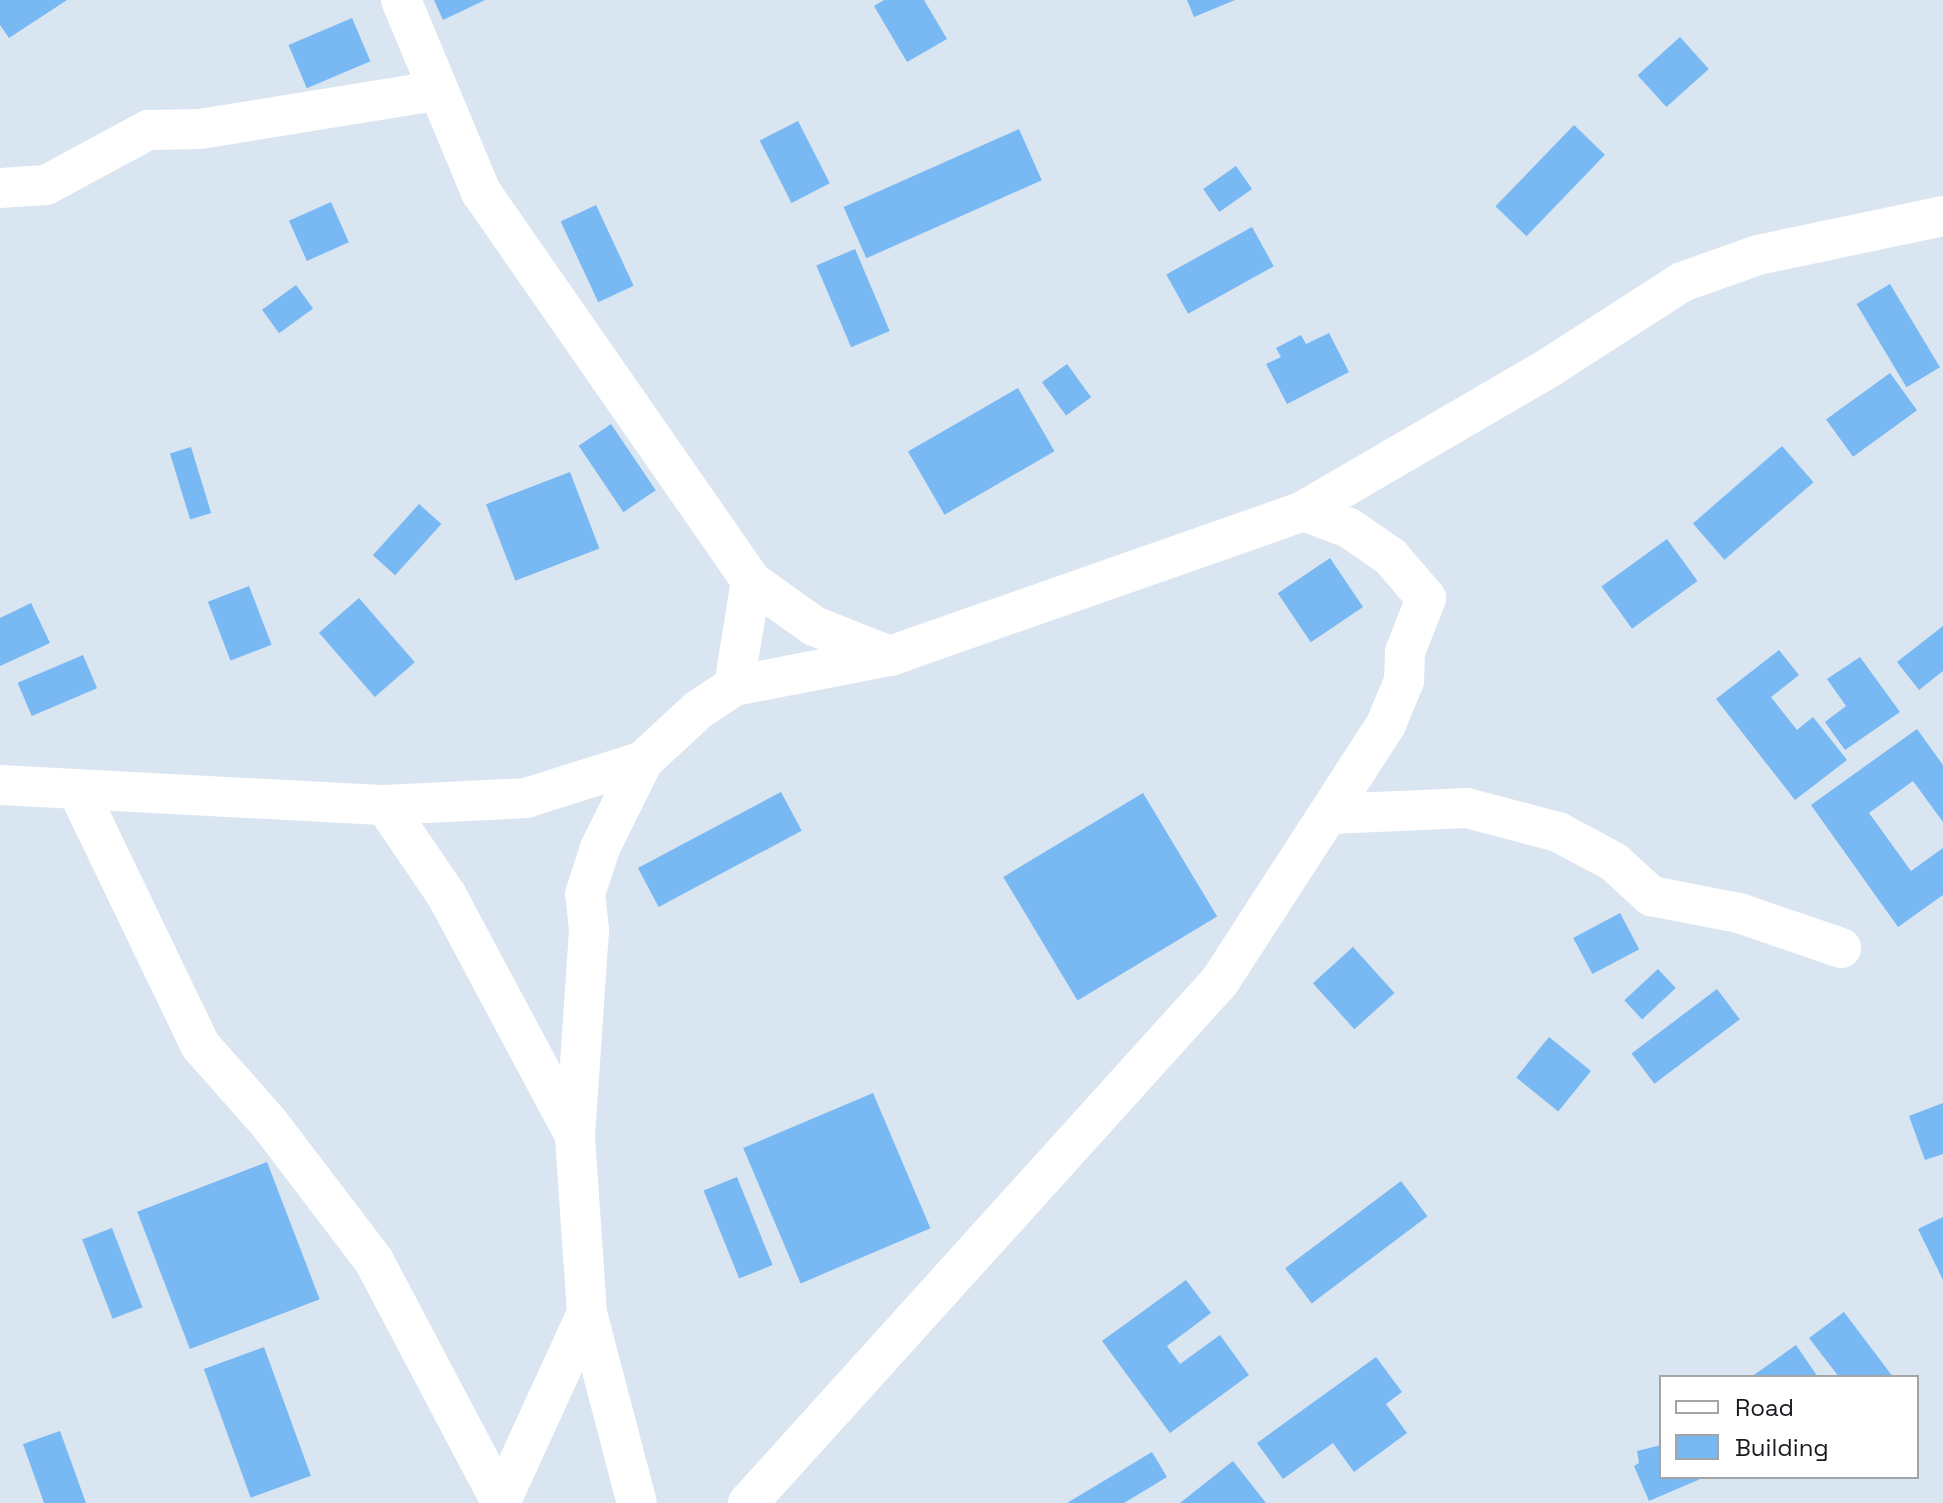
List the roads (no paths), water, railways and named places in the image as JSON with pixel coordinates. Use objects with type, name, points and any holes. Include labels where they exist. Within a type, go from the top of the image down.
[{"type":"street","points":[[401,0],[435,91],[481,192],[751,581],[814,626],[890,656]]},
{"type":"street","points":[[0,188],[46,185],[148,130],[200,129],[435,91]]},
{"type":"street","points":[[637,1503],[587,1313],[575,1136],[589,930],[585,894],[600,848],[643,761],[698,710],[734,686],[890,656],[1303,511],[1550,367],[1682,282],[1758,255],[1943,216]]},
{"type":"street","points":[[748,1503],[1220,981],[1386,724],[1404,681],[1405,652],[1426,598],[1391,557],[1349,528],[1303,511]]},
{"type":"street","points":[[734,686],[751,581]]},
{"type":"street","points":[[0,785],[385,805],[526,798],[643,761]]},
{"type":"street","points":[[77,789],[200,1045],[269,1123],[374,1261],[500,1502]]},
{"type":"street","points":[[385,805],[447,896],[575,1136]]},
{"type":"street","points":[[1330,814],[1467,808],[1558,832],[1614,862],[1651,896],[1739,913],[1841,948]]},
{"type":"street","points":[[500,1502],[587,1313]]}]
